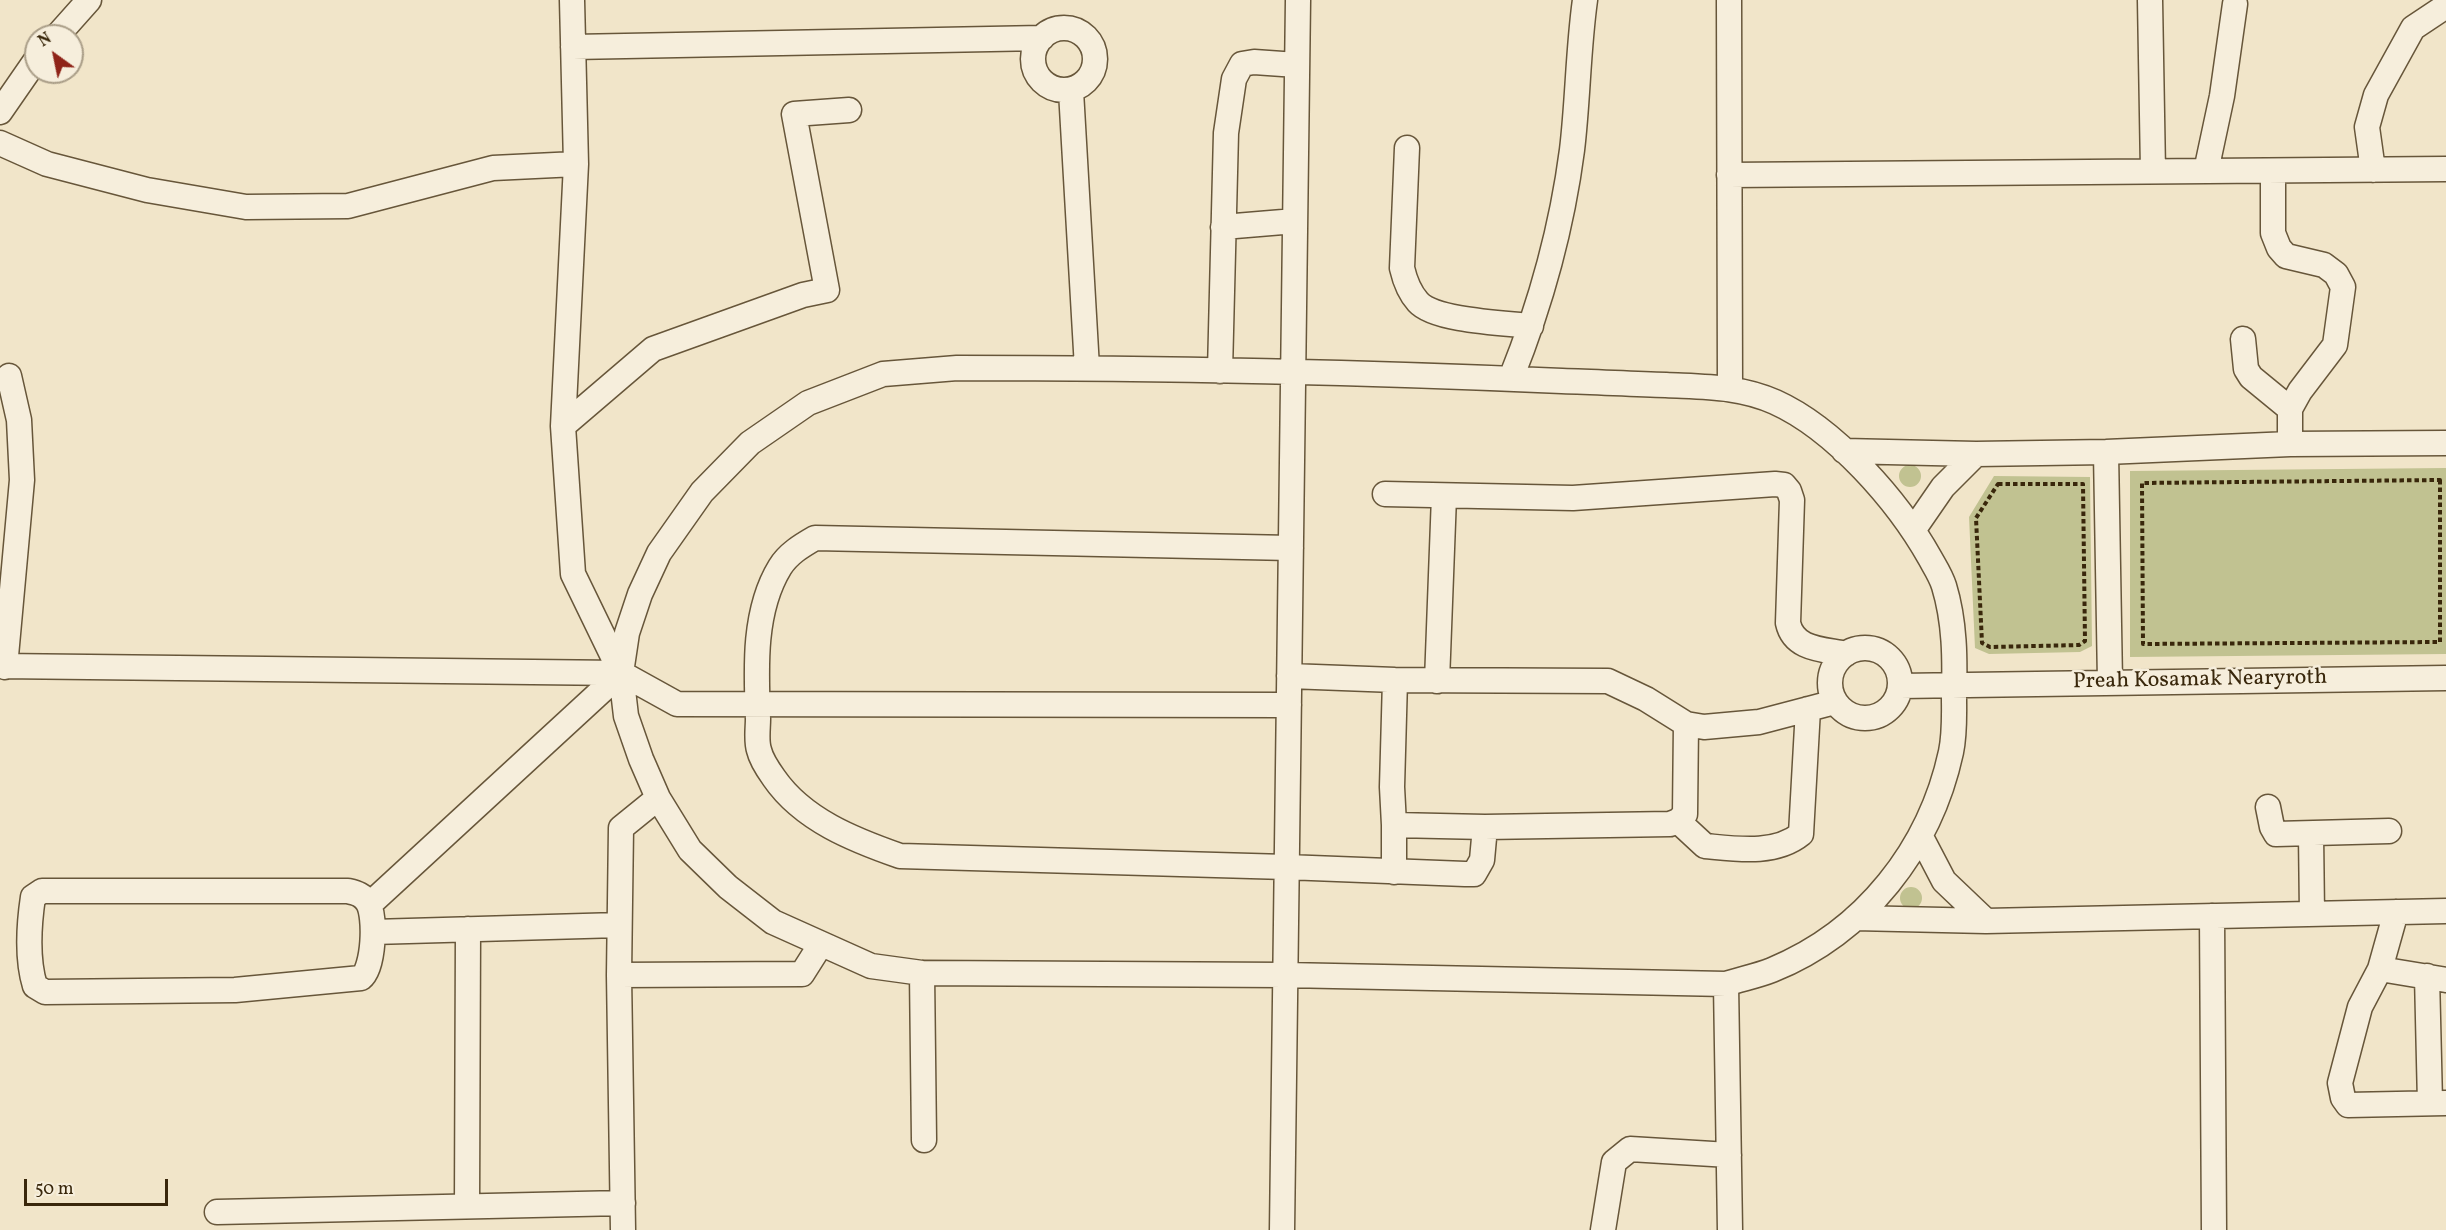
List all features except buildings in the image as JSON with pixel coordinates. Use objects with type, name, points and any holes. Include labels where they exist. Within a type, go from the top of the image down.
[{"type":"street","points":[[68,24],[89,0]]},
{"type":"street","points":[[572,0],[576,164],[563,426],[573,574],[621,673]]},
{"type":"street","points":[[1282,1230],[1298,0]]},
{"type":"street","points":[[1511,378],[1532,326],[1561,213],[1572,150],[1585,0]]},
{"type":"street","points":[[1729,0],[1730,388]]},
{"type":"street","points":[[2150,0],[2153,171]]},
{"type":"street","points":[[2206,171],[2222,96],[2235,4]]},
{"type":"street","points":[[2373,170],[2367,127],[2376,95],[2413,28],[2446,6]]},
{"type":"street","points":[[1070,28],[1085,35],[1095,50],[1095,68],[1084,85],[1071,91],[1046,87],[1035,73],[1032,57],[1035,45],[1049,31],[1070,28]]},
{"type":"street","points":[[573,46],[1042,38]]},
{"type":"street","points":[[1220,371],[1226,133],[1234,79],[1242,64],[1254,62],[1297,65]]},
{"type":"street","points":[[0,112],[24,77]]},
{"type":"street","points":[[1071,91],[1087,368]]},
{"type":"street","points":[[563,426],[653,349],[804,295],[826,290],[794,114],[849,110]]},
{"type":"street","points":[[0,143],[47,164],[136,187],[246,207],[348,206],[493,168],[576,164]]},
{"type":"street","points":[[1407,148],[1402,268],[1406,285],[1419,303],[1435,314],[1532,326]]},
{"type":"street","points":[[1729,176],[2446,169]]},
{"type":"street","points":[[2273,171],[2273,233],[2279,248],[2286,256],[2324,265],[2336,274],[2343,287],[2335,345],[2300,391],[2290,409],[2290,444]]},
{"type":"street","points":[[1223,227],[1295,221]]},
{"type":"street","points":[[2244,339],[2246,369],[2251,377],[2290,409]]},
{"type":"street","points":[[957,368],[1220,371],[1511,378],[1730,388],[1774,401],[1807,421],[1844,451],[1881,488],[1914,529],[1943,582],[1954,634],[1954,738],[1945,782],[1921,837],[1895,879],[1855,918],[1819,945],[1773,970],[1726,984],[1285,975],[922,973],[871,966],[773,922],[728,887],[690,850],[658,798],[626,716],[621,673],[627,633],[639,594],[659,554],[702,492],[750,443],[808,403],[883,374],[957,368]]},
{"type":"street","points":[[9,376],[19,420],[22,480],[3,666],[621,673],[677,704],[1289,705]]},
{"type":"street","points":[[1844,451],[1976,454],[2106,452],[2290,444],[2446,443]]},
{"type":"street","points":[[2106,452],[2110,682]]},
{"type":"street","points":[[1914,529],[1943,487],[1976,454]]},
{"type":"street","points":[[1385,494],[1573,498],[1784,485],[1792,500],[1788,623],[1790,632],[1801,644],[1846,654],[1868,648],[1887,656],[1895,664],[1900,686],[1892,705],[1874,717],[1852,716],[1835,702],[1831,692],[1833,670],[1846,654]]},
{"type":"street","points":[[1437,681],[1444,496]]},
{"type":"street","points":[[1291,548],[814,538],[797,548],[780,567],[764,605],[758,641],[759,750],[774,778],[795,802],[830,827],[871,846],[900,856],[1474,874],[1482,860],[1485,827]]},
{"type":"street","points":[[369,905],[621,673]]},
{"type":"street","points":[[1289,676],[1437,681],[1608,681],[1646,699],[1686,724],[1704,727],[1759,722],[1835,702]]},
{"type":"street","name":"Preah Kosamak Nearyroth","points":[[1900,686],[2446,678]]},
{"type":"street","points":[[1394,872],[1392,787],[1395,680]]},
{"type":"street","points":[[1678,821],[1705,846],[1769,848],[1789,843],[1801,834],[1808,709]]},
{"type":"street","points":[[1394,825],[1485,827],[1670,824],[1678,821],[1685,814],[1686,724]]},
{"type":"street","points":[[623,1230],[621,828],[658,798]]},
{"type":"street","points":[[2268,807],[2272,827],[2276,834],[2390,831]]},
{"type":"street","points":[[2311,834],[2312,914]]},
{"type":"street","points":[[1921,837],[1944,881],[1986,921]]},
{"type":"street","points":[[42,891],[348,891],[361,894],[369,905],[373,933],[369,969],[361,978],[235,990],[45,992],[35,986],[31,975],[30,912],[33,897],[42,891]]},
{"type":"street","points":[[1855,918],[1986,921],[2446,911]]},
{"type":"street","points":[[2380,969],[2437,978],[2438,1103],[2348,1105],[2343,1098],[2340,1083],[2360,1007],[2380,969],[2396,912]]},
{"type":"street","points":[[2212,916],[2214,1230]]},
{"type":"street","points":[[373,933],[620,925]]},
{"type":"street","points":[[467,1206],[468,929]]},
{"type":"street","points":[[620,975],[802,974],[821,944]]},
{"type":"street","points":[[922,973],[924,1140]]},
{"type":"street","points":[[1726,984],[1730,1230]]},
{"type":"street","points":[[1603,1230],[1614,1162],[1630,1149],[1729,1155]]},
{"type":"street","points":[[217,1212],[623,1203]]},
{"type":"path","points":[[2440,480],[2440,642],[2142,644],[2142,483],[2440,480]]},
{"type":"path","points":[[1998,484],[2082,484],[2085,641],[2079,645],[1990,647],[1982,643],[1976,518],[1998,484]]},
{"type":"green space","points":[[1910,465],[1918,468],[1921,476],[1918,484],[1910,487],[1902,484],[1899,476],[1902,468]]},
{"type":"green space","points":[[2446,468],[2446,654],[2130,657],[2130,471]]},
{"type":"green space","points":[[1994,476],[2090,477],[2092,646],[2080,652],[1989,654],[1975,648],[1969,517]]},
{"type":"green space","points":[[1911,887],[1919,890],[1922,898],[1919,906],[1911,909],[1903,906],[1900,898],[1903,890]]}]
